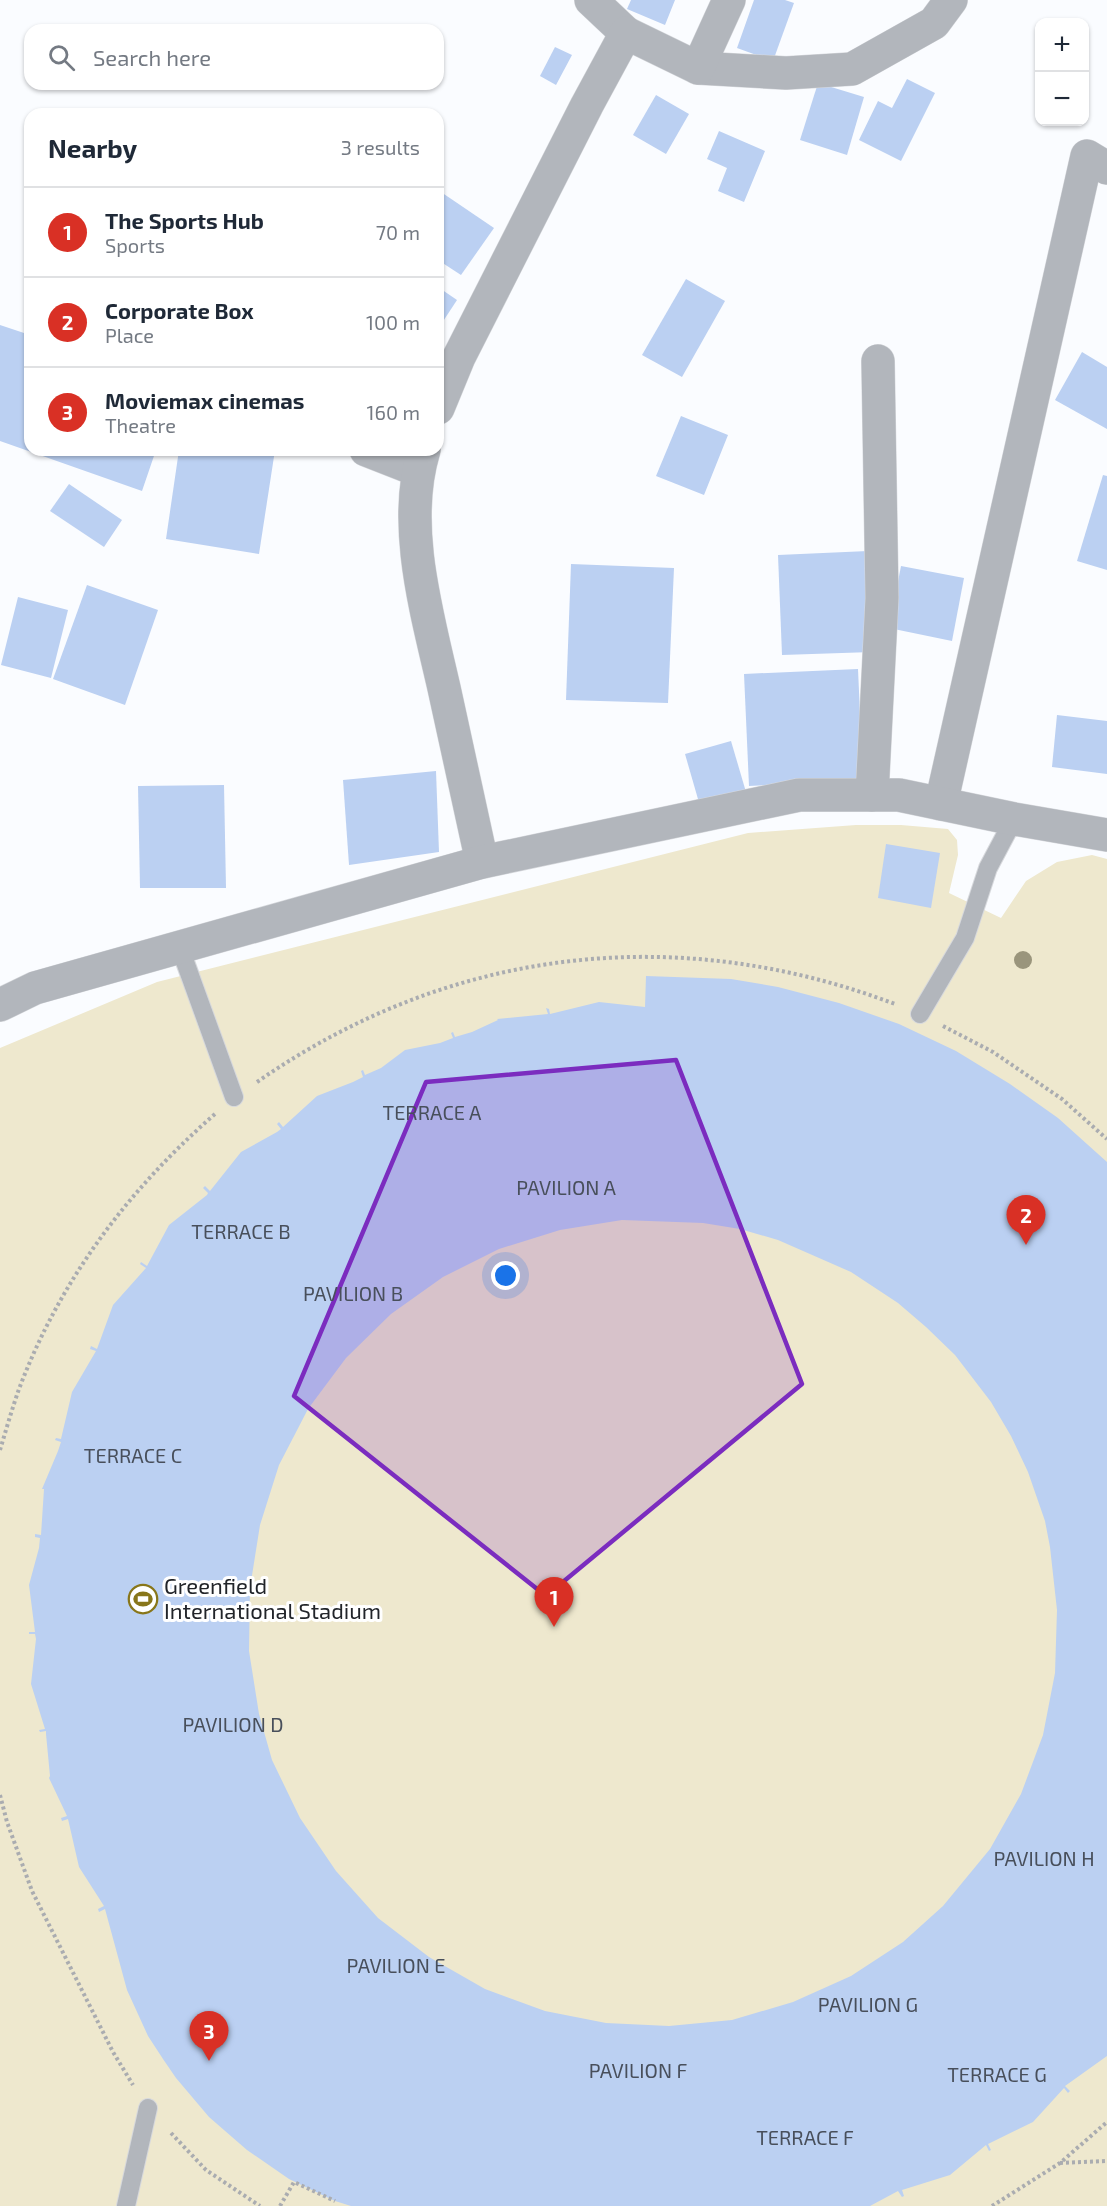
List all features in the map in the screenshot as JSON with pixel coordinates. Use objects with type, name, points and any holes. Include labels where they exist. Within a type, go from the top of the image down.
[{"type":"street","points":[[591,0],[626,33],[698,68],[786,73],[852,69],[934,23],[951,0]]},
{"type":"street","points":[[698,68],[729,0]]},
{"type":"street","points":[[444,393],[459,357],[626,33]]},
{"type":"street","points":[[941,804],[1087,156],[1107,168]]},
{"type":"street","points":[[872,795],[882,598],[878,361]]},
{"type":"street","points":[[399,456],[421,460],[414,527],[426,608],[482,862]]},
{"type":"street","points":[[0,1005],[36,988],[482,862],[799,795],[899,795],[1014,819],[1107,835]]},
{"type":"lane","points":[[920,1014],[965,938],[988,868],[1014,819]]},
{"type":"lane","points":[[180,948],[234,1097]]},
{"type":"lane","points":[[126,2206],[148,2108]]},
{"type":"path","points":[[0,1450],[19,1389],[49,1322],[86,1258],[129,1199],[179,1145],[234,1097],[294,1056],[357,1022],[424,994],[494,974],[565,961],[637,956],[710,959],[782,970],[852,988],[920,1014],[993,1052],[1062,1099],[1107,1138]]},
{"type":"path","points":[[0,1795],[7,1822],[32,1891],[113,2052],[148,2108],[206,2170],[260,2206]]},
{"type":"path","points":[[992,2206],[1060,2163],[1107,2122]]},
{"type":"path","points":[[1060,2163],[1107,2161]]},
{"type":"path","points":[[280,2206],[294,2182],[335,2201]]},
{"type":"highlighted area","points":[[676,1060],[802,1384],[546,1596],[294,1396],[426,1082]]},
{"type":"shaded area","points":[[856,825],[901,825],[948,829],[957,840],[958,855],[949,893],[1001,918],[1026,881],[1057,862],[1092,855],[1107,859],[1107,2206],[0,2206],[0,1048],[157,982],[748,833]]},
{"type":"building","points":[[631,0],[675,0],[665,25],[627,9]]},
{"type":"building","points":[[754,0],[785,0],[794,3],[773,61],[737,48]]},
{"type":"building","points":[[555,47],[572,55],[556,85],[540,76]]},
{"type":"building","points":[[907,79],[935,93],[901,161],[859,140],[878,101],[892,108]]},
{"type":"building","points":[[818,83],[864,97],[847,155],[800,140]]},
{"type":"building","points":[[656,95],[689,114],[666,154],[633,135]]},
{"type":"building","points":[[719,131],[765,151],[744,202],[718,191],[727,168],[707,159]]},
{"type":"building","points":[[444,194],[494,228],[461,275],[444,264]]},
{"type":"building","points":[[686,279],[725,301],[682,377],[642,355]]},
{"type":"building","points":[[444,291],[457,300],[444,320]]},
{"type":"building","points":[[0,325],[24,333],[24,449],[0,441]]},
{"type":"building","points":[[1082,352],[1107,367],[1107,429],[1055,400]]},
{"type":"building","points":[[681,416],[728,435],[704,495],[656,476]]},
{"type":"building","points":[[43,456],[154,456],[142,491]]},
{"type":"building","points":[[178,456],[274,456],[259,554],[166,539]]},
{"type":"building","points":[[1103,475],[1107,476],[1107,570],[1077,561]]},
{"type":"building","points":[[69,484],[122,520],[104,547],[50,511]]},
{"type":"building","points":[[868,551],[872,652],[782,655],[778,555]]},
{"type":"building","points":[[571,564],[674,568],[668,703],[566,700]]},
{"type":"building","points":[[901,566],[964,578],[952,641],[889,628]]},
{"type":"building","points":[[87,585],[158,610],[125,705],[53,679]]},
{"type":"building","points":[[18,597],[68,610],[51,678],[1,665]]},
{"type":"building","points":[[858,669],[863,781],[749,786],[744,674]]},
{"type":"building","points":[[1057,715],[1107,721],[1107,774],[1052,767]]},
{"type":"building","points":[[731,741],[746,792],[700,806],[685,754]]},
{"type":"building","points":[[436,771],[439,852],[349,865],[343,780]]},
{"type":"building","points":[[224,785],[226,888],[140,888],[138,786]]},
{"type":"building","points":[[886,844],[940,853],[931,908],[878,898]]},
{"type":"building","name":"Greenfield International Stadium","points":[[646,976],[731,979],[778,987],[839,1003],[899,1024],[956,1051],[1010,1084],[1058,1118],[1107,1162],[1107,2056],[1065,2086],[1070,2091],[1068,2093],[1064,2088],[1033,2122],[988,2144],[991,2150],[989,2151],[986,2145],[950,2175],[902,2190],[904,2196],[902,2197],[898,2191],[870,2206],[351,2206],[335,2201],[289,2179],[247,2150],[209,2117],[176,2078],[148,2036],[127,1990],[105,1909],[99,1912],[98,1909],[104,1906],[79,1867],[68,1819],[62,1821],[61,1818],[67,1816],[49,1778],[46,1731],[40,1732],[39,1730],[45,1729],[31,1684],[36,1639],[35,1634],[29,1634],[29,1632],[35,1632],[29,1585],[39,1548],[40,1538],[35,1537],[35,1534],[41,1535],[44,1489],[42,1489],[61,1442],[55,1440],[56,1438],[61,1439],[72,1392],[96,1351],[90,1349],[91,1346],[97,1349],[113,1305],[146,1268],[140,1264],[141,1262],[147,1266],[169,1225],[207,1195],[208,1193],[203,1188],[205,1186],[210,1191],[241,1152],[277,1132],[281,1129],[277,1124],[279,1122],[283,1127],[317,1096],[363,1077],[361,1071],[363,1070],[365,1075],[381,1068],[405,1050],[453,1038],[451,1033],[453,1032],[455,1037],[472,1032],[497,1019],[548,1014],[546,1008],[549,1009],[550,1014],[599,1002],[645,1007]],"holes":[[[622,1220],[703,1223],[740,1229],[778,1240],[851,1272],[898,1303],[955,1355],[991,1402],[1011,1436],[1028,1472],[1045,1521],[1057,1610],[1055,1673],[1043,1735],[1021,1794],[990,1849],[943,1906],[903,1942],[851,1976],[793,2002],[732,2020],[669,2026],[606,2023],[545,2011],[485,1989],[429,1957],[378,1918],[336,1871],[300,1818],[272,1760],[259,1714],[249,1651],[250,1588],[260,1525],[279,1465],[308,1409],[346,1358],[391,1314],[443,1277],[499,1249],[560,1230]]]},
{"type":"place","name":"Corporate Box","points":[[1026,1245]]},
{"type":"place","name":"Greenfield International Stadium","points":[[143,1599]]},
{"type":"place","name":"The Sports Hub","points":[[554,1627]]},
{"type":"place","name":"Moviemax cinemas","points":[[209,2061]]}]
